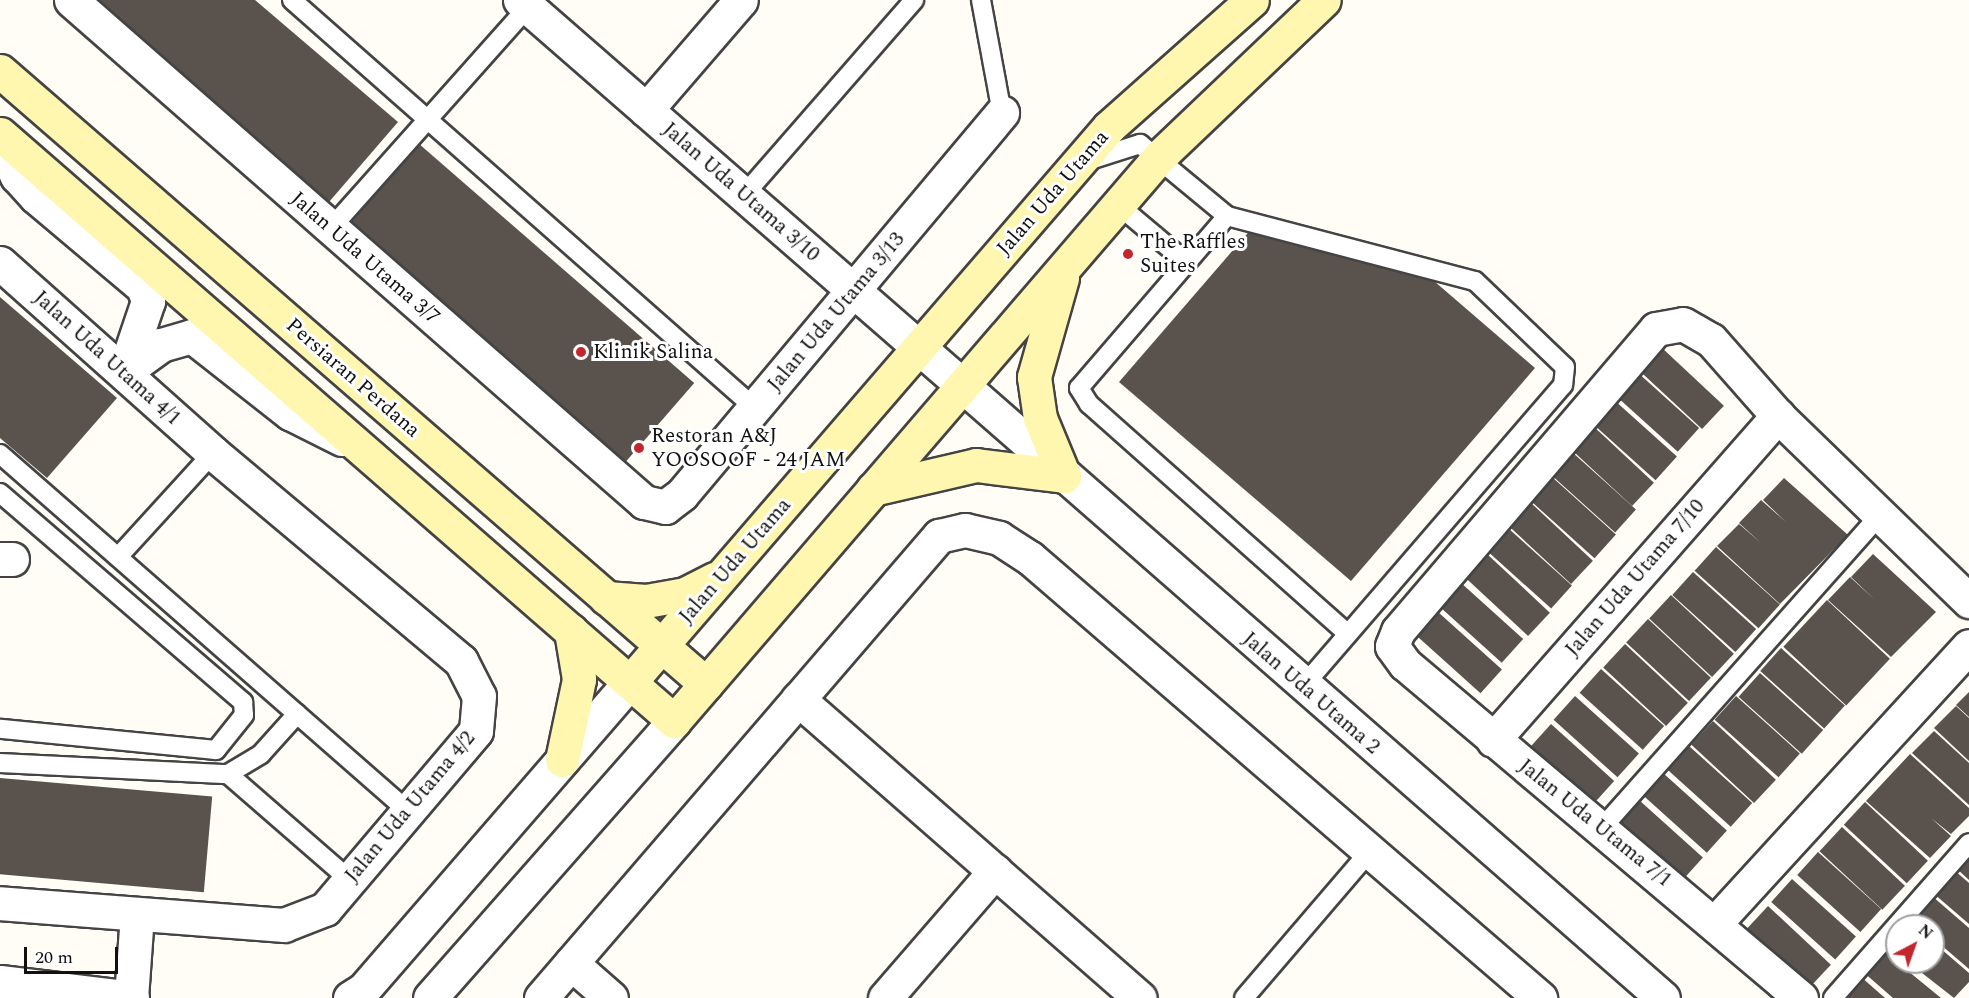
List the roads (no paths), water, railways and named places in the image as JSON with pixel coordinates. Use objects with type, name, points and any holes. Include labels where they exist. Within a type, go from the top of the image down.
[{"type":"main road","name":"Jalan Uda Utama","points":[[630,682],[1109,127],[1252,0]]},
{"type":"main road","points":[[0,134],[674,721],[1160,156],[1324,0]]},
{"type":"main road","name":"Persiaran Perdana","points":[[0,72],[706,684]]},
{"type":"main road","points":[[873,489],[976,465],[1064,476],[1040,418],[1034,376],[1068,262]]},
{"type":"main road","points":[[606,598],[646,601],[685,594],[725,573]]},
{"type":"main road","points":[[562,760],[579,679],[571,631]]},
{"type":"street","name":"Jalan Uda Utama 3/7","points":[[71,0],[644,502],[665,507]]},
{"type":"street","points":[[646,110],[741,0]]},
{"type":"street","name":"Jalan Uda Utama 3/10","points":[[527,2],[646,110],[962,385]]},
{"type":"street","name":"Jalan Uda Utama 3/13","points":[[665,507],[755,408],[1002,113]]},
{"type":"street","points":[[0,140],[17,176],[36,197],[143,287],[148,301],[124,372]]},
{"type":"street","name":"Jalan Uda Utama 4/1","points":[[0,263],[213,453]]},
{"type":"street","name":"Jalan Uda Utama 7/1","points":[[1778,416],[1711,340],[1683,324],[1656,329],[1398,631],[1392,646],[1405,664],[1493,740],[1716,922],[1801,998]]},
{"type":"street","points":[[124,372],[160,345],[192,336],[290,413],[360,448]]},
{"type":"street","name":"Jalan Uda Utama 2","points":[[962,385],[1303,686],[1663,998]]},
{"type":"street","points":[[1778,416],[1969,601]]},
{"type":"street","name":"Jalan Uda Utama 7/10","points":[[1493,740],[1778,416]]},
{"type":"street","name":"Jalan Uda Utama 4/2","points":[[0,903],[284,925],[326,909],[476,731],[479,696],[461,661],[213,453]]},
{"type":"street","points":[[541,998],[939,536],[965,530],[988,536],[1030,558],[1540,998]]},
{"type":"street","points":[[1716,922],[1969,646]]},
{"type":"street","name":"Jalan Uda Utama","points":[[350,998],[363,990],[630,682]]},
{"type":"street","points":[[798,699],[1140,998]]},
{"type":"street","points":[[430,998],[674,721]]},
{"type":"street","points":[[885,998],[995,871]]},
{"type":"street","points":[[0,982],[131,998],[137,914]]},
{"type":"street","points":[[571,963],[611,998]]},
{"type":"lane","points":[[292,0],[426,121],[755,408]]},
{"type":"lane","points":[[744,195],[914,0]]},
{"type":"lane","points":[[981,0],[1002,113]]},
{"type":"lane","points":[[331,228],[527,2]]},
{"type":"lane","points":[[1077,164],[1140,144],[1160,156],[1227,216],[1475,281],[1565,367],[1563,385],[1303,686]]},
{"type":"lane","points":[[1118,204],[1186,262]]},
{"type":"lane","points":[[1227,216],[1079,388],[1089,404],[1348,634]]},
{"type":"lane","points":[[118,557],[213,453]]},
{"type":"lane","points":[[0,454],[408,811]]},
{"type":"lane","points":[[0,493],[243,702],[244,715],[216,750],[0,729]]},
{"type":"lane","points":[[1601,829],[1880,515]]},
{"type":"lane","points":[[0,763],[228,774],[261,754],[297,714]]},
{"type":"lane","points":[[228,774],[350,880]]},
{"type":"lane","points":[[1833,998],[1969,843]]},
{"type":"lane","points":[[1244,998],[1370,851]]},
{"type":"place","name":"The Raffles Suites","points":[[1128,254]]},
{"type":"place","name":"Klinik Salina","points":[[581,352]]},
{"type":"place","name":"Restoran A&J YOOSOOF - 24 JAM","points":[[639,448]]}]
